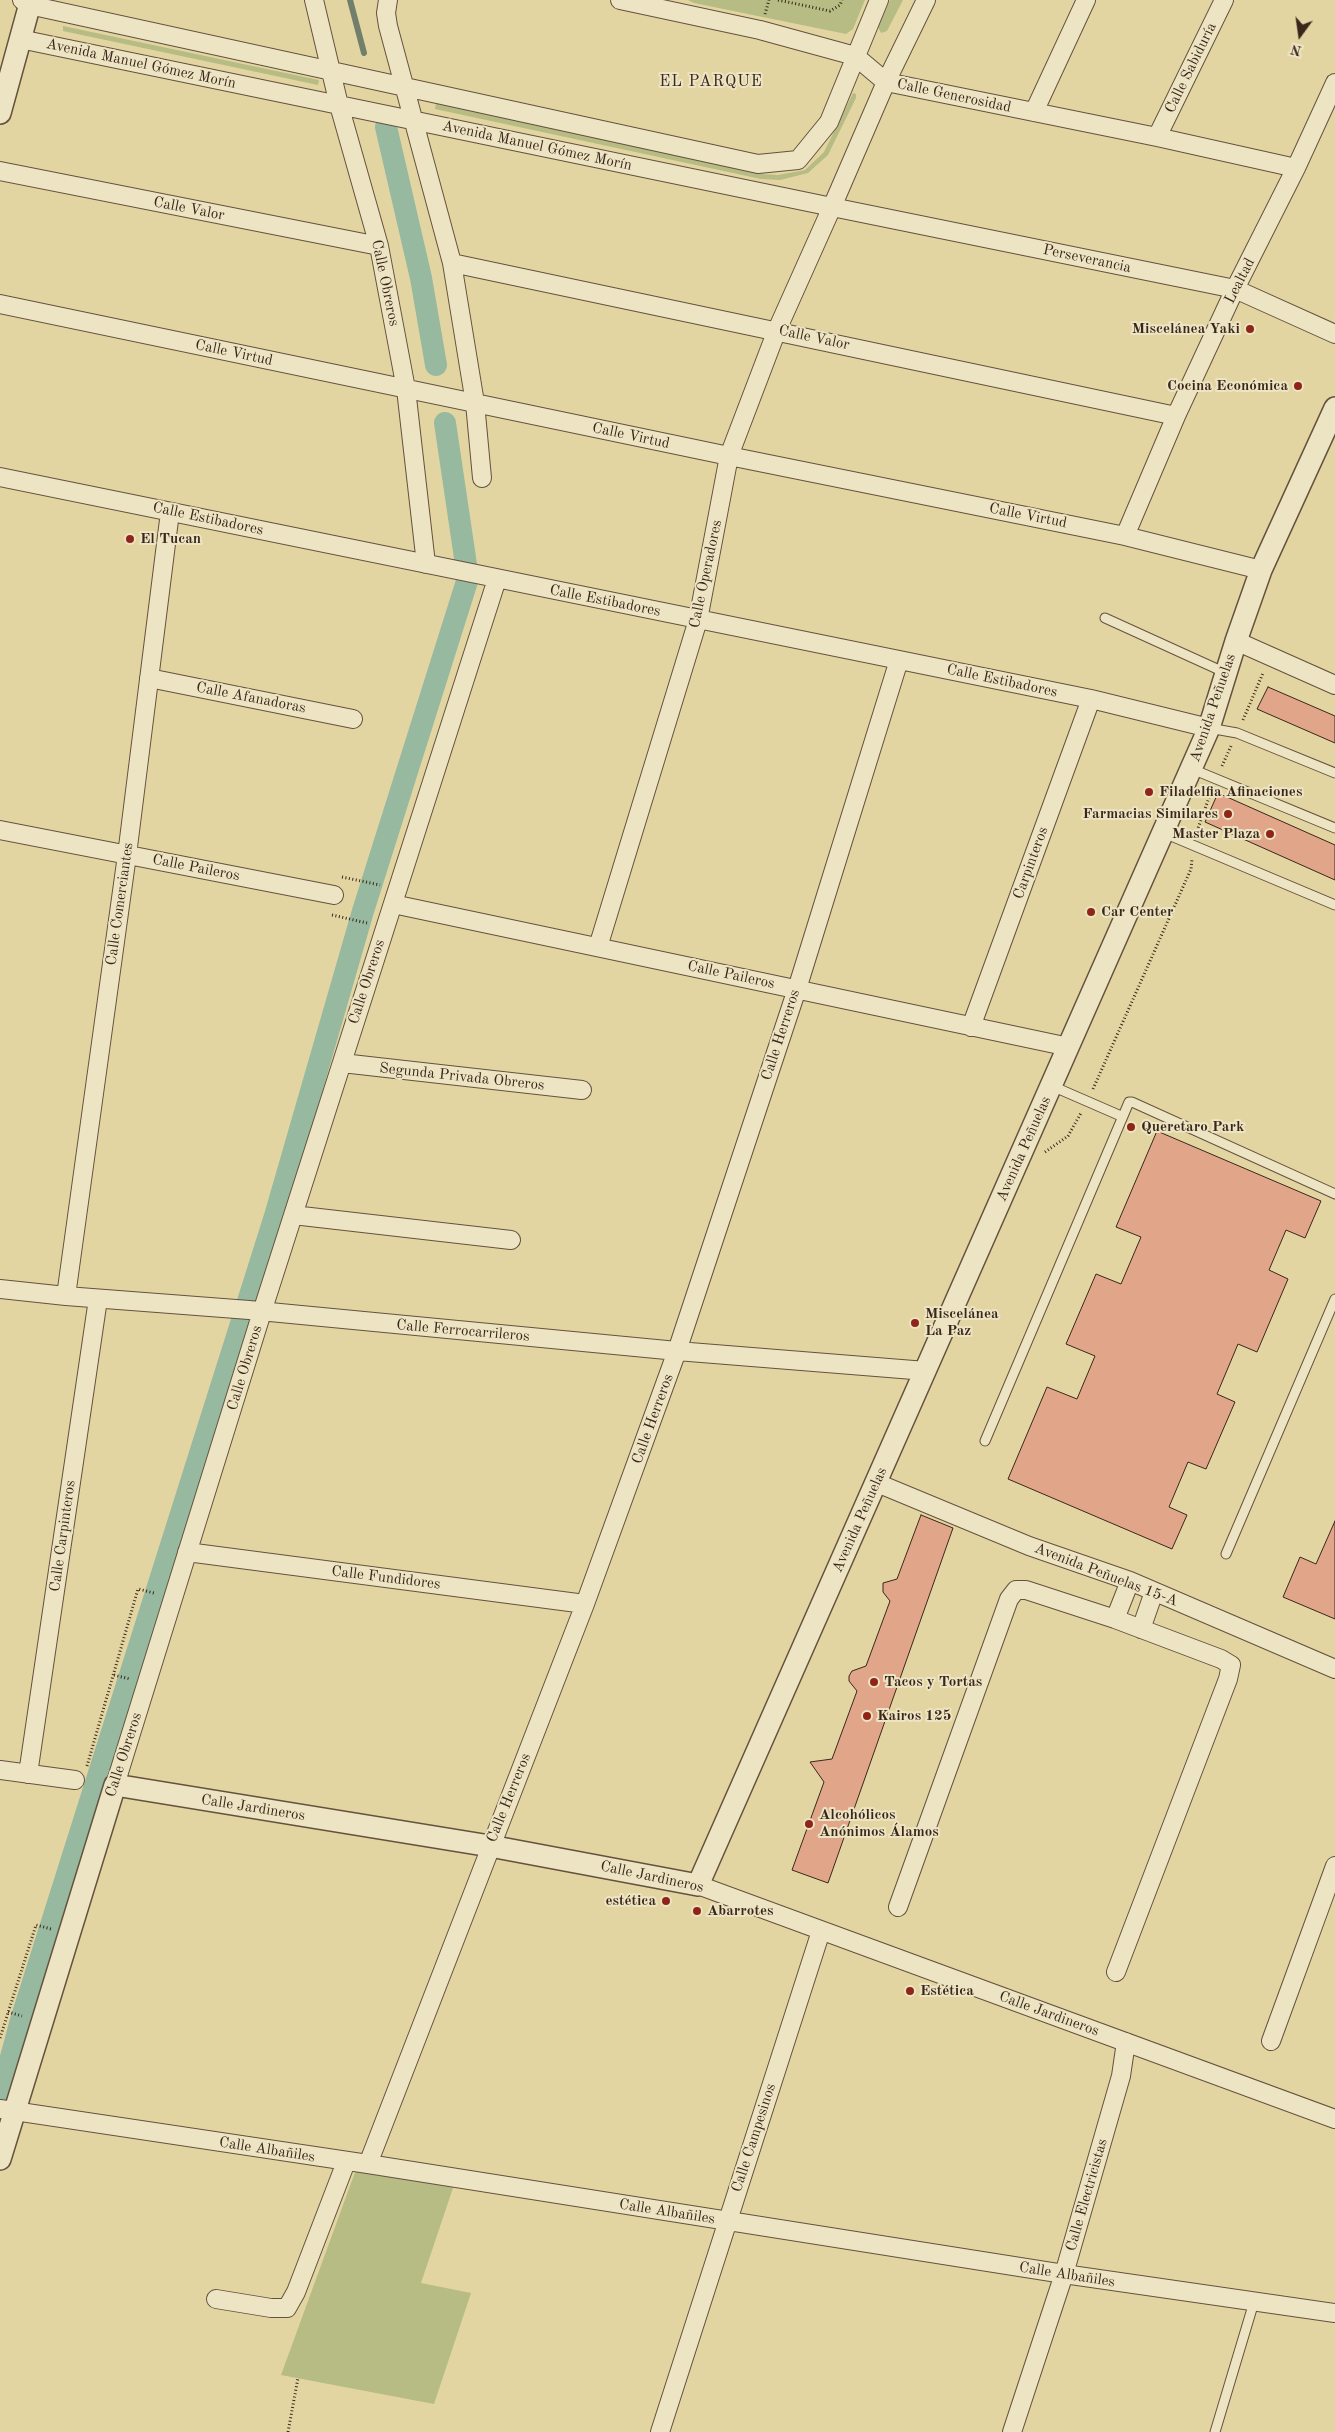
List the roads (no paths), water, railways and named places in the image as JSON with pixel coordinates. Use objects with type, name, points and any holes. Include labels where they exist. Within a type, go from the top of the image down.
[{"type":"street","name":"Calle Obreros","points":[[314,0],[339,105],[379,246],[406,389],[426,564]]},
{"type":"street","points":[[388,0],[386,13],[388,26],[452,263],[475,404],[482,478]]},
{"type":"street","name":"Calle Generosidad","points":[[620,0],[671,5],[855,56],[886,82],[1157,137],[1296,168]]},
{"type":"street","name":"Avenida Manuel Gómez Morín","points":[[27,2],[758,164],[798,160],[829,122],[879,0]]},
{"type":"street","points":[[832,207],[886,82],[926,0]]},
{"type":"street","points":[[1034,112],[1086,0]]},
{"type":"street","name":"Calle Sabiduría","points":[[1157,137],[1224,0]]},
{"type":"street","points":[[0,112],[20,39],[27,2]]},
{"type":"street","name":"Avenida Manuel Gómez Morín","points":[[20,39],[832,207]]},
{"type":"street","name":"Lealtad","points":[[1125,536],[1176,416],[1335,83]]},
{"type":"street","name":"Calle Valor","points":[[0,171],[379,246]]},
{"type":"street","name":"Perseverancia","points":[[832,207],[1235,289],[1335,334]]},
{"type":"street","name":"Calle Operadores","points":[[598,947],[698,620],[729,456],[777,330],[832,207]]},
{"type":"street","name":"Calle Valor","points":[[452,263],[777,330],[1176,416]]},
{"type":"street","name":"Calle Virtud","points":[[0,304],[475,404],[1125,536],[1261,570]]},
{"type":"street","name":"Avenida Peñuelas","points":[[698,1885],[1192,769],[1209,728],[1236,641],[1261,570],[1335,408]]},
{"type":"street","name":"Calle Estibadores","points":[[0,477],[1090,699],[1209,728]]},
{"type":"street","name":"Calle Comerciantes","points":[[66,1296],[128,855],[170,512]]},
{"type":"street","name":"Calle Obreros","points":[[0,2159],[6,2110],[115,1785],[187,1552],[256,1311],[293,1216],[393,904],[493,578]]},
{"type":"street","points":[[1236,641],[1335,685]]},
{"type":"street","name":"Calle Herreros","points":[[368,2164],[585,1604],[678,1351],[797,989],[899,660]]},
{"type":"street","name":"Calle Afanadoras","points":[[149,678],[353,719]]},
{"type":"street","name":"Carpinteros","points":[[971,1027],[1090,699]]},
{"type":"street","name":"Calle Paileros","points":[[0,830],[334,895]]},
{"type":"street","name":"Calle Paileros","points":[[393,904],[1069,1047]]},
{"type":"street","name":"Segunda Privada Obreros","points":[[342,1063],[582,1090]]},
{"type":"street","points":[[293,1216],[510,1240]]},
{"type":"street","name":"Calle Ferrocarrileros","points":[[0,1289],[678,1351],[926,1370]]},
{"type":"street","name":"Calle Carpinteros","points":[[28,1774],[98,1299]]},
{"type":"street","name":"Avenida Peñuelas 15-A","points":[[877,1483],[1029,1546],[1130,1582],[1335,1669]]},
{"type":"street","name":"Calle Fundidores","points":[[187,1552],[585,1604]]},
{"type":"street","points":[[1116,1619],[1130,1582]]},
{"type":"street","points":[[898,1907],[1009,1599],[1016,1590],[1026,1590],[1116,1619],[1221,1659],[1231,1665],[1228,1679],[1116,1972]]},
{"type":"street","points":[[1141,1629],[1154,1592]]},
{"type":"street","points":[[0,1770],[75,1780]]},
{"type":"street","name":"Calle Jardineros","points":[[115,1785],[490,1846],[698,1885],[1335,2119]]},
{"type":"street","points":[[1271,2041],[1335,1866]]},
{"type":"street","name":"Calle Campesinos","points":[[660,2432],[822,1931]]},
{"type":"street","name":"Calle Electricistas","points":[[1012,2432],[1064,2274],[1122,2076],[1126,2042]]},
{"type":"street","name":"Calle Albañiles","points":[[6,2110],[368,2164],[1064,2274],[1335,2314]]},
{"type":"street","points":[[216,2299],[271,2308],[287,2308],[296,2292],[346,2162]]},
{"type":"lane","points":[[1105,618],[1226,673]]},
{"type":"lane","points":[[1209,728],[1237,733],[1335,773]]},
{"type":"lane","points":[[1192,769],[1335,828]]},
{"type":"lane","points":[[1164,833],[1335,905]]},
{"type":"lane","points":[[1052,1086],[1121,1116]]},
{"type":"lane","points":[[985,1441],[1126,1105],[1132,1102],[1335,1194]]},
{"type":"lane","points":[[1226,1554],[1335,1299]]},
{"type":"lane","points":[[1215,2432],[1254,2302]]},
{"type":"waterway","points":[[350,0],[364,53]]},
{"type":"waterway","points":[[386,127],[421,278],[436,365]]},
{"type":"waterway","points":[[0,2098],[21,2020],[275,1216],[363,911],[468,578],[445,423]]},
{"type":"place","name":"Miscelánea Yaki","points":[[1250,329]]},
{"type":"place","name":"Cocina Económica","points":[[1298,386]]},
{"type":"place","name":"El Tucan","points":[[130,539]]},
{"type":"place","name":"Filadelfia Afinaciones","points":[[1149,792]]},
{"type":"place","name":"Farmacias Similares","points":[[1228,814]]},
{"type":"place","name":"Master Plaza","points":[[1270,834]]},
{"type":"place","name":"Car Center","points":[[1091,912]]},
{"type":"place","name":"Queretaro Park","points":[[1131,1127]]},
{"type":"place","name":"Miscelánea La Paz","points":[[915,1323]]},
{"type":"place","name":"Tacos y Tortas","points":[[874,1682]]},
{"type":"place","name":"Kairos 125","points":[[867,1716]]},
{"type":"place","name":"Alcohólicos Anónimos Álamos","points":[[809,1824]]},
{"type":"place","name":"estética","points":[[666,1901]]},
{"type":"place","name":"Abarrotes","points":[[697,1911]]},
{"type":"place","name":"Estética","points":[[910,1991]]},
{"type":"district","name":"EL PARQUE","points":[[711,82]]}]
